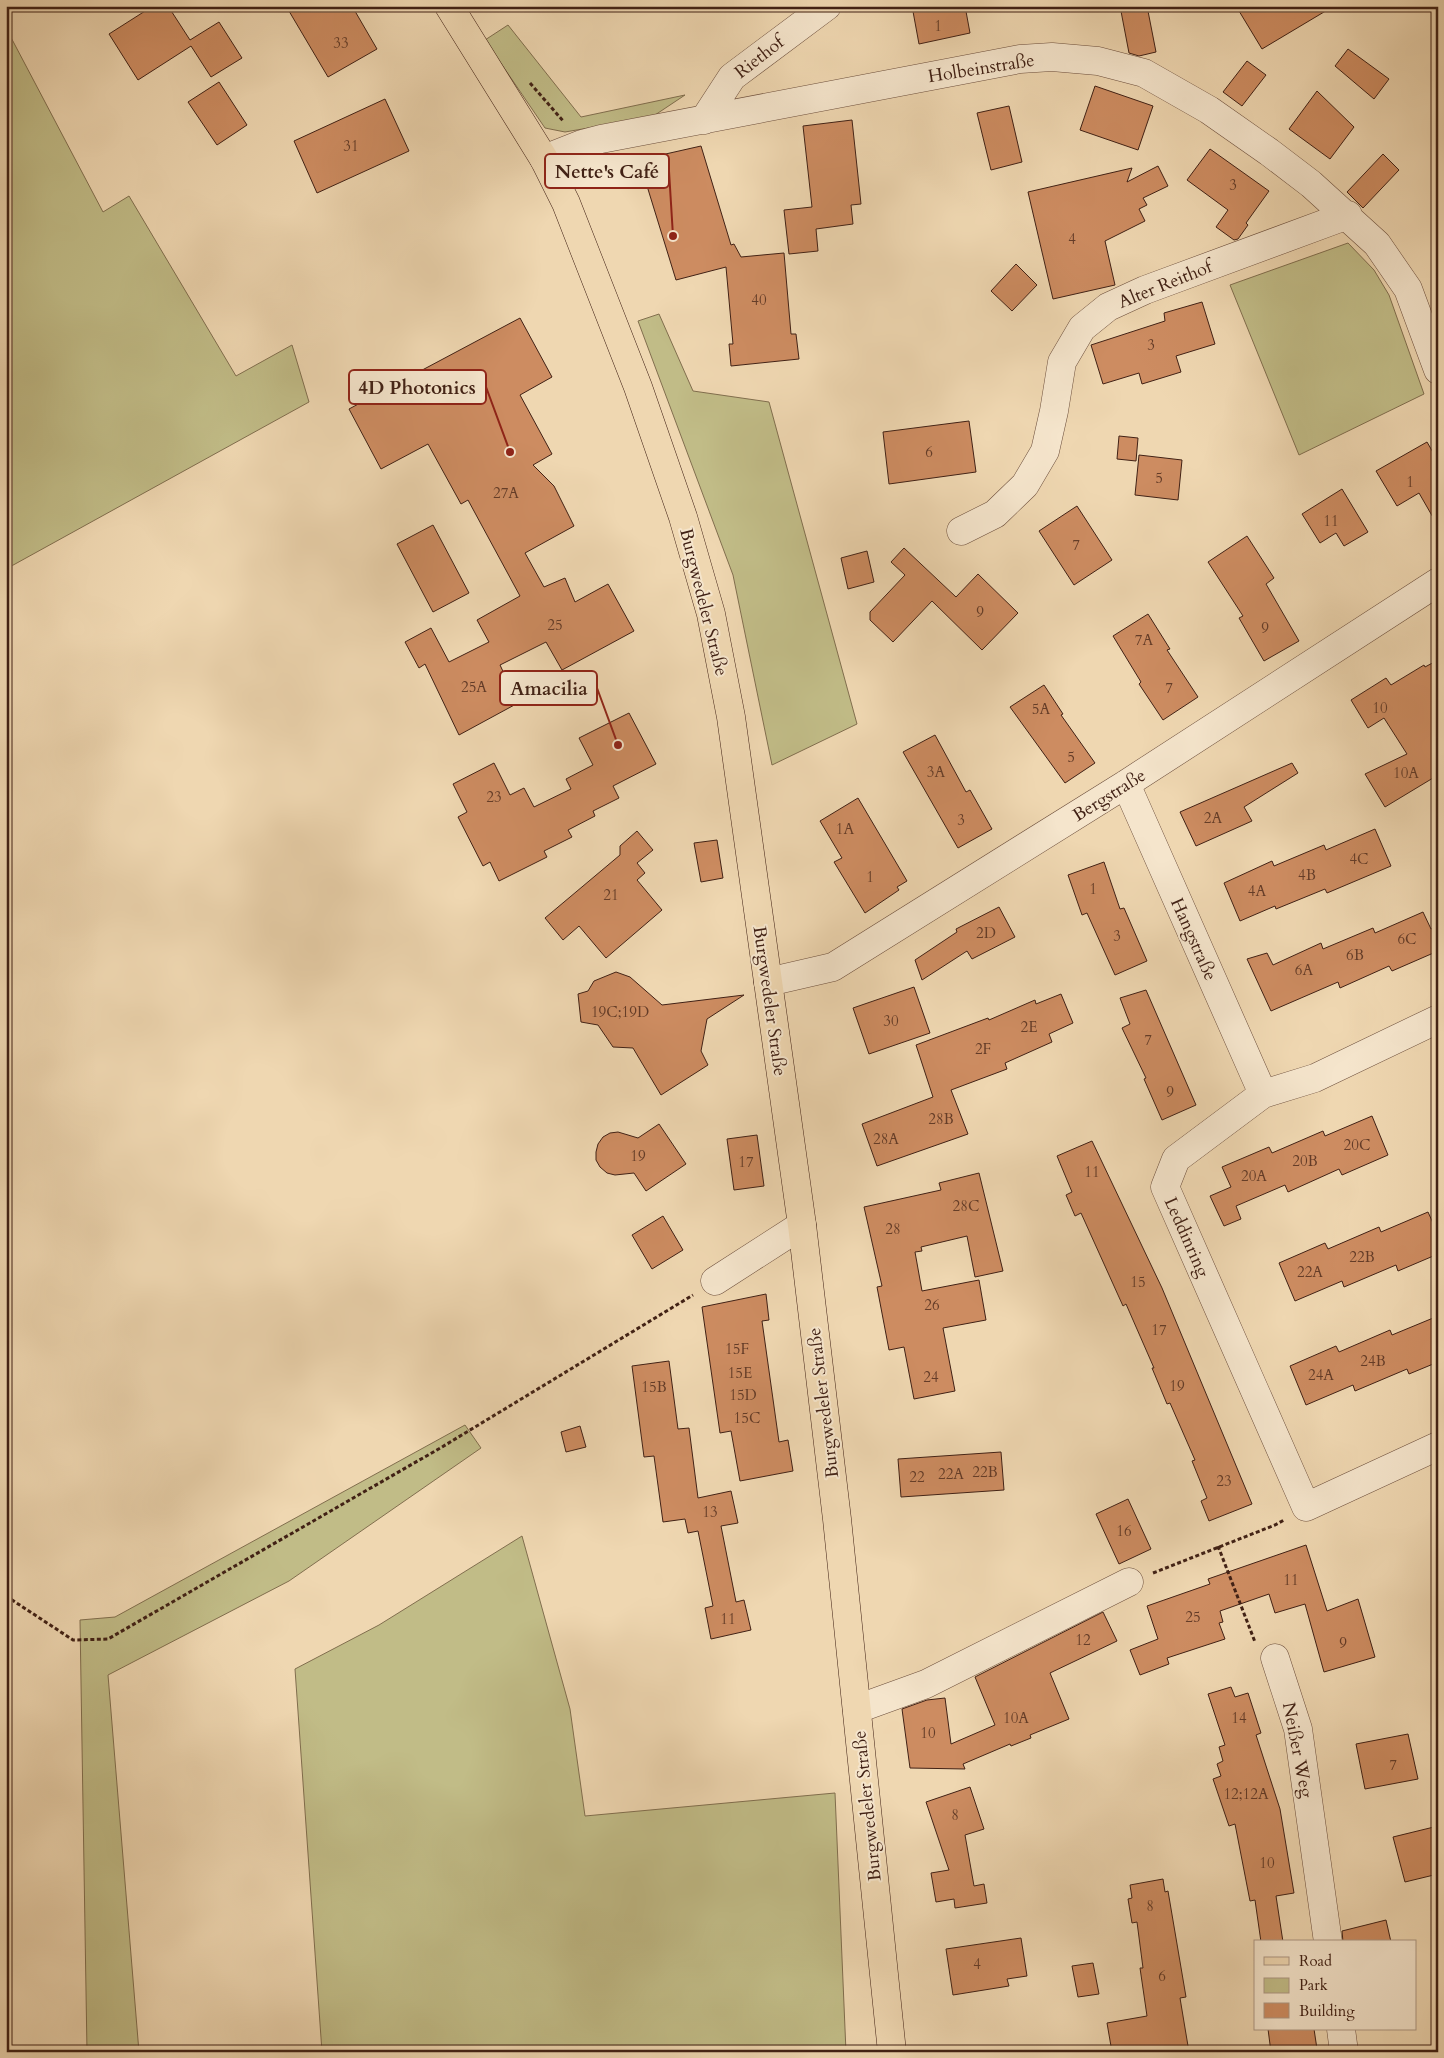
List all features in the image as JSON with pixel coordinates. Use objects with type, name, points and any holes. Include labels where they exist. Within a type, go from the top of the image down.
[{"type":"main road","name":"Burgwedeler Straße","points":[[448,6],[544,159],[587,254],[635,379],[683,518],[711,614],[731,717],[802,1225],[837,1519],[892,2052]]},
{"type":"street","name":"Riethof","points":[[704,120],[732,77],[827,6]]},
{"type":"street","name":"Holbeinstraße","points":[[544,159],[582,144],[1020,59],[1052,57],[1098,61],[1144,73],[1209,110],[1311,184],[1348,215],[1377,244],[1408,289],[1438,370]]},
{"type":"street","name":"Alter Reithof","points":[[961,530],[994,514],[1025,485],[1045,451],[1054,412],[1062,362],[1082,328],[1108,307],[1145,290],[1348,215]]},
{"type":"street","name":"Bergstraße","points":[[768,982],[833,967],[1126,784],[1438,582]]},
{"type":"street","name":"Hangstraße","points":[[1126,784],[1263,1094]]},
{"type":"street","name":"Leddinring","points":[[1306,1507],[1165,1187],[1176,1159],[1263,1094],[1315,1078],[1438,1019]]},
{"type":"street","points":[[715,1281],[802,1225]]},
{"type":"street","points":[[1306,1507],[1438,1446]]},
{"type":"street","points":[[857,1709],[926,1684],[1129,1582]]},
{"type":"street","name":"Neißer Weg","points":[[1276,1658],[1298,1729],[1328,1940]]},
{"type":"street","points":[[1341,2030],[1344,2052]]},
{"type":"path","points":[[6,1596],[74,1640],[108,1639],[442,1447],[715,1281]]},
{"type":"path","points":[[1129,1582],[1275,1525],[1306,1507]]},
{"type":"path","points":[[1218,1546],[1253,1641],[1276,1658]]},
{"type":"green space","points":[[508,25],[581,117],[685,95],[652,117],[565,132],[545,128],[485,40]]},
{"type":"green space","points":[[6,28],[103,212],[129,196],[236,376],[292,345],[309,402],[6,569]]},
{"type":"green space","points":[[1348,243],[1374,270],[1389,295],[1424,394],[1299,455],[1230,285]]},
{"type":"green space","points":[[659,314],[693,391],[769,402],[857,724],[772,765],[733,575],[638,321]]},
{"type":"green space","points":[[465,1425],[481,1448],[289,1581],[108,1675],[139,2052],[87,2052],[80,1620],[115,1617]]},
{"type":"green space","points":[[522,1536],[570,1709],[585,1816],[835,1793],[846,2052],[322,2052],[295,1669],[379,1625]]},
{"type":"building","points":[[153,6],[168,6],[190,40],[219,22],[242,58],[211,77],[191,46],[138,80],[109,34]]},
{"type":"building","points":[[286,6],[352,6],[377,49],[328,77]]},
{"type":"building","points":[[912,6],[965,6],[970,33],[919,44]]},
{"type":"building","points":[[1120,6],[1147,6],[1156,52],[1139,56],[1129,53]]},
{"type":"building","points":[[1236,6],[1334,6],[1262,49]]},
{"type":"building","points":[[1348,49],[1389,79],[1374,99],[1335,66]]},
{"type":"building","points":[[1247,61],[1266,75],[1242,106],[1223,92]]},
{"type":"building","points":[[219,82],[247,125],[217,145],[188,102]]},
{"type":"building","points":[[1095,86],[1153,106],[1138,150],[1080,130]]},
{"type":"building","points":[[1317,91],[1354,127],[1330,159],[1289,129]]},
{"type":"building","points":[[385,99],[409,151],[317,193],[294,141]]},
{"type":"building","points":[[1009,106],[1022,162],[991,170],[977,113]]},
{"type":"building","points":[[852,120],[861,204],[851,205],[853,224],[816,229],[818,251],[789,254],[784,210],[812,207],[803,126]]},
{"type":"building","points":[[701,146],[731,245],[734,244],[741,257],[784,253],[791,334],[796,334],[799,359],[731,366],[729,344],[733,344],[726,267],[676,280],[639,160]]},
{"type":"building","points":[[1210,149],[1269,191],[1246,223],[1248,225],[1238,239],[1234,240],[1216,227],[1228,210],[1187,180]]},
{"type":"building","points":[[1383,154],[1399,170],[1363,208],[1347,192]]},
{"type":"building","points":[[1158,166],[1168,186],[1143,198],[1147,205],[1139,209],[1145,221],[1105,241],[1115,285],[1053,299],[1028,192],[1132,168],[1127,182]]},
{"type":"building","points":[[1016,264],[1037,285],[1012,311],[991,291]]},
{"type":"building","points":[[1202,302],[1215,344],[1176,356],[1181,372],[1142,384],[1139,373],[1103,384],[1091,345],[1165,321],[1164,313]]},
{"type":"building","points":[[520,318],[552,377],[520,395],[552,454],[533,465],[554,486],[574,526],[525,553],[544,587],[565,578],[575,602],[608,584],[634,631],[562,670],[546,642],[500,665],[518,703],[459,735],[425,664],[419,668],[405,642],[431,628],[449,662],[489,642],[477,620],[520,596],[468,500],[461,504],[428,444],[381,469],[349,409]]},
{"type":"building","points":[[969,421],[976,472],[889,484],[883,432]]},
{"type":"building","points":[[1119,436],[1138,438],[1136,461],[1117,459]]},
{"type":"building","points":[[1427,442],[1438,461],[1438,526],[1419,493],[1397,506],[1376,471]]},
{"type":"building","points":[[1139,455],[1182,460],[1178,500],[1135,495]]},
{"type":"building","points":[[1342,489],[1368,532],[1344,546],[1336,533],[1320,543],[1302,514]]},
{"type":"building","points":[[1077,506],[1112,560],[1074,585],[1039,531]]},
{"type":"building","points":[[433,525],[469,593],[433,612],[397,544]]},
{"type":"building","points":[[1247,536],[1274,578],[1266,584],[1299,641],[1264,661],[1239,618],[1243,616],[1208,562]]},
{"type":"building","points":[[904,548],[956,597],[978,574],[1018,613],[982,650],[932,601],[893,642],[870,620],[870,612],[905,575],[891,562]]},
{"type":"building","points":[[867,551],[874,582],[848,589],[841,558]]},
{"type":"building","points":[[1148,614],[1170,649],[1167,650],[1198,697],[1163,720],[1139,684],[1141,682],[1113,636]]},
{"type":"building","points":[[1438,660],[1438,775],[1385,807],[1365,774],[1407,754],[1384,718],[1368,728],[1351,700],[1386,678],[1391,685],[1424,665],[1425,667]]},
{"type":"building","points":[[1044,685],[1063,714],[1061,715],[1095,763],[1065,783],[1010,707]]},
{"type":"building","points":[[629,713],[656,764],[613,786],[619,798],[593,811],[595,816],[568,830],[572,837],[544,851],[547,857],[499,881],[490,862],[483,866],[458,817],[467,812],[453,784],[494,763],[510,795],[524,788],[534,807],[571,789],[566,779],[593,765],[579,738]]},
{"type":"building","points":[[935,735],[966,792],[970,790],[992,829],[958,848],[903,752]]},
{"type":"building","points":[[1292,763],[1298,773],[1244,807],[1252,821],[1196,846],[1180,812]]},
{"type":"building","points":[[858,798],[907,881],[897,887],[899,890],[865,913],[834,862],[842,858],[820,821]]},
{"type":"building","points":[[1375,829],[1391,866],[1327,893],[1325,889],[1276,909],[1275,906],[1240,921],[1224,883],[1272,861],[1274,866],[1324,845],[1326,850]]},
{"type":"building","points":[[637,831],[653,850],[637,863],[645,873],[637,880],[662,910],[606,958],[579,926],[563,940],[545,918],[620,855],[620,846]]},
{"type":"building","points":[[717,840],[723,878],[701,882],[694,843]]},
{"type":"building","points":[[1104,862],[1120,909],[1124,908],[1147,961],[1115,975],[1087,913],[1082,915],[1068,875]]},
{"type":"building","points":[[999,907],[1015,937],[972,959],[967,951],[922,980],[915,960],[957,932],[956,929]]},
{"type":"building","points":[[1423,912],[1431,929],[1438,926],[1438,951],[1392,971],[1389,966],[1340,988],[1338,982],[1271,1011],[1247,959],[1267,953],[1273,965],[1321,943],[1323,949],[1373,928],[1375,933]]},
{"type":"building","points":[[616,972],[630,977],[662,1005],[744,995],[707,1019],[701,1051],[708,1065],[661,1095],[633,1048],[613,1047],[598,1025],[581,1022],[578,994],[588,991],[594,981]]},
{"type":"building","points":[[914,987],[930,1033],[869,1054],[853,1008]]},
{"type":"building","points":[[1146,990],[1196,1105],[1162,1120],[1144,1079],[1146,1078],[1122,1028],[1130,1024],[1120,998]]},
{"type":"building","points":[[1061,994],[1073,1023],[1049,1034],[1052,1042],[1005,1063],[1007,1069],[951,1090],[968,1134],[877,1166],[862,1124],[933,1097],[916,1045],[988,1018],[989,1020],[1035,1000],[1036,1004]]},
{"type":"building","points":[[1372,1116],[1388,1155],[1342,1175],[1339,1169],[1288,1192],[1285,1185],[1236,1206],[1241,1219],[1224,1226],[1210,1196],[1231,1187],[1222,1167],[1269,1147],[1272,1153],[1323,1131],[1325,1136]]},
{"type":"building","points":[[659,1124],[686,1164],[646,1191],[634,1173],[615,1175],[607,1173],[600,1167],[596,1160],[596,1152],[598,1144],[603,1137],[610,1133],[618,1132],[638,1138]]},
{"type":"building","points":[[757,1135],[764,1186],[734,1190],[727,1139]]},
{"type":"building","points":[[1092,1141],[1162,1288],[1252,1504],[1209,1521],[1201,1501],[1207,1498],[1192,1461],[1195,1460],[1170,1403],[1167,1404],[1152,1368],[1154,1368],[1126,1304],[1123,1306],[1081,1213],[1075,1216],[1066,1195],[1072,1192],[1057,1156]]},
{"type":"building","points":[[979,1173],[1003,1271],[975,1277],[967,1236],[921,1247],[922,1251],[915,1252],[922,1291],[979,1280],[986,1320],[943,1328],[955,1391],[914,1399],[904,1347],[889,1350],[877,1287],[882,1286],[864,1207],[941,1190],[939,1183]]},
{"type":"building","points":[[1428,1212],[1438,1234],[1438,1254],[1398,1271],[1396,1265],[1344,1287],[1342,1281],[1295,1301],[1279,1263],[1325,1243],[1328,1249],[1379,1227],[1381,1232]]},
{"type":"building","points":[[663,1216],[683,1250],[652,1269],[632,1235]]},
{"type":"building","points":[[766,1294],[769,1320],[762,1321],[779,1442],[788,1440],[793,1471],[740,1481],[731,1431],[720,1433],[702,1307]]},
{"type":"building","points":[[1438,1316],[1438,1362],[1409,1374],[1407,1369],[1355,1391],[1353,1385],[1306,1405],[1290,1366],[1336,1346],[1339,1352],[1390,1330],[1392,1335]]},
{"type":"building","points":[[669,1361],[678,1429],[689,1428],[698,1498],[731,1491],[738,1523],[721,1526],[736,1602],[744,1600],[751,1630],[711,1639],[705,1608],[713,1606],[698,1531],[688,1533],[685,1519],[663,1522],[654,1456],[644,1457],[632,1366]]},
{"type":"building","points":[[580,1426],[586,1447],[566,1452],[561,1432]]},
{"type":"building","points":[[1001,1452],[1004,1490],[901,1497],[898,1459]]},
{"type":"building","points":[[1128,1499],[1151,1549],[1119,1564],[1096,1514]]},
{"type":"building","points":[[1306,1545],[1327,1611],[1358,1599],[1375,1657],[1324,1672],[1305,1604],[1275,1613],[1269,1594],[1220,1611],[1223,1622],[1219,1623],[1225,1639],[1167,1658],[1169,1664],[1140,1675],[1130,1650],[1158,1639],[1147,1606],[1210,1584],[1208,1579]]},
{"type":"building","points":[[1103,1612],[1117,1641],[1050,1673],[1069,1719],[1030,1735],[1031,1738],[1011,1746],[1010,1744],[963,1764],[965,1769],[910,1768],[902,1709],[927,1700],[945,1698],[951,1744],[995,1725],[975,1677]]},
{"type":"building","points":[[1231,1687],[1235,1697],[1248,1693],[1261,1733],[1256,1735],[1280,1809],[1294,1893],[1276,1896],[1283,1940],[1261,1940],[1255,1900],[1250,1901],[1235,1824],[1229,1826],[1213,1779],[1221,1776],[1217,1764],[1223,1761],[1219,1747],[1225,1745],[1208,1694]]},
{"type":"building","points":[[1408,1734],[1418,1779],[1365,1789],[1356,1744]]},
{"type":"building","points":[[970,1787],[984,1829],[965,1835],[974,1886],[984,1884],[987,1903],[955,1908],[954,1899],[936,1902],[931,1873],[949,1870],[926,1802]]},
{"type":"building","points":[[1438,1826],[1438,1874],[1405,1882],[1393,1837]]},
{"type":"building","points":[[1163,1879],[1165,1892],[1168,1891],[1186,1997],[1180,1998],[1189,2052],[1112,2052],[1107,2023],[1147,2016],[1140,1968],[1143,1968],[1137,1922],[1132,1923],[1128,1899],[1132,1898],[1130,1885]]},
{"type":"building","points":[[1386,1920],[1391,1940],[1343,1940],[1342,1931]]},
{"type":"building","points":[[1021,1938],[1027,1976],[1007,1979],[1009,1986],[953,1995],[946,1949]]},
{"type":"building","points":[[1093,1963],[1099,1994],[1078,1997],[1072,1966]]},
{"type":"building","points":[[1268,2030],[1314,2030],[1317,2049],[1303,2052],[1271,2052]]},
{"type":"place","name":"Nette's Café","points":[[673,236]]},
{"type":"place","name":"4D Photonics","points":[[510,452]]},
{"type":"place","name":"Amacilia","points":[[618,745]]}]
